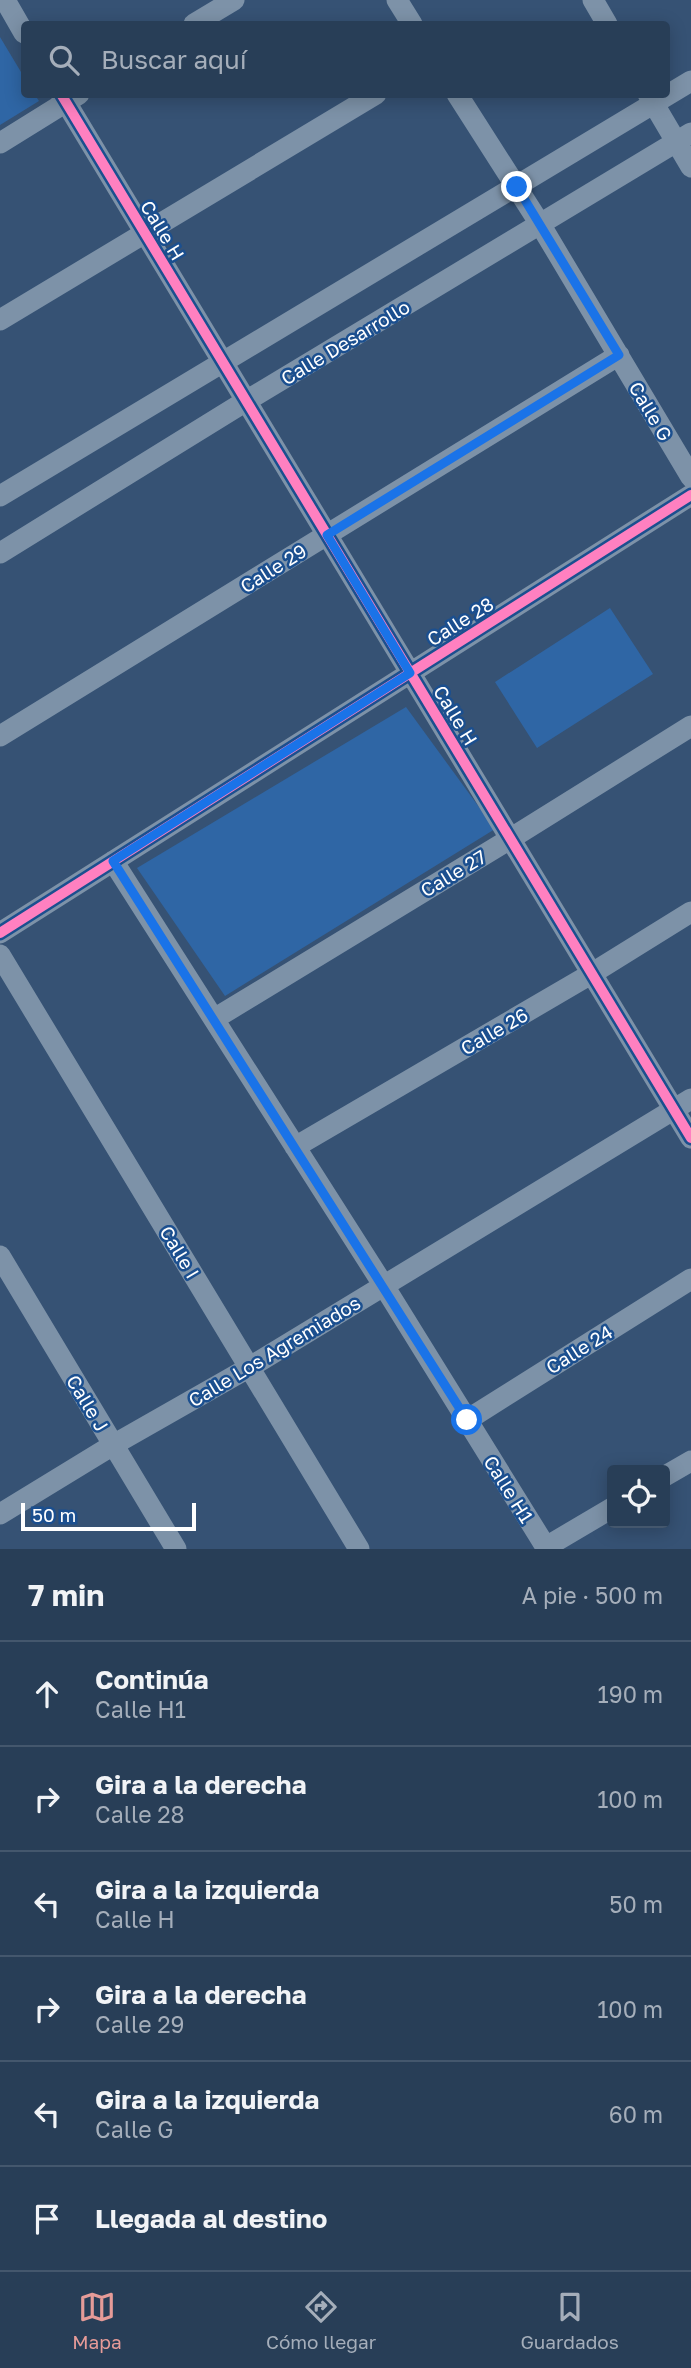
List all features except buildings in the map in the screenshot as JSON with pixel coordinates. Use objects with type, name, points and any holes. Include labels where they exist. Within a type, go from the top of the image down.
[{"type":"street","points":[[5,0],[21,28]]},
{"type":"street","points":[[199,21],[234,0]]},
{"type":"street","points":[[397,0],[410,21]]},
{"type":"street","points":[[593,0],[605,21]]},
{"type":"street","points":[[670,90],[691,81]]},
{"type":"street","points":[[0,143],[68,98]]},
{"type":"street","name":"Calle H","points":[[70,98],[145,233],[592,974],[682,1104],[691,1138]]},
{"type":"street","points":[[0,320],[369,98]]},
{"type":"street","name":"Calle G","points":[[460,98],[540,224],[691,477]]},
{"type":"street","points":[[0,496],[517,187],[651,99],[684,138],[691,167]]},
{"type":"street","name":"Calle Desarrollo","points":[[0,553],[246,401],[684,138]]},
{"type":"street","name":"Calle 29","points":[[0,736],[619,355]]},
{"type":"street","name":"Calle 28","points":[[0,933],[691,495]]},
{"type":"street","name":"Calle 27","points":[[214,1019],[691,726]]},
{"type":"street","name":"Calle H1","points":[[113,861],[384,1286],[546,1548]]},
{"type":"street","name":"Calle 26","points":[[295,1147],[592,974],[691,912]]},
{"type":"street","name":"Calle I","points":[[0,955],[359,1549]]},
{"type":"street","name":"Calle Los Agremiados","points":[[0,1514],[113,1445],[250,1367],[682,1104]]},
{"type":"street","name":"Calle J","points":[[0,1256],[176,1549]]},
{"type":"street","name":"Calle 24","points":[[467,1420],[691,1279]]},
{"type":"street","points":[[670,1473],[691,1461]]},
{"type":"street","points":[[546,1548],[607,1511]]},
{"type":"shaded area","points":[[0,37],[21,72],[21,98],[37,98],[39,101],[0,125]]},
{"type":"shaded area","points":[[610,608],[653,674],[537,748],[495,682]]},
{"type":"shaded area","points":[[406,707],[495,829],[225,996],[137,868]]},
{"type":"cycle path","points":[[63,98],[691,1138]]},
{"type":"cycle path","points":[[0,933],[691,495]]},
{"type":"route","points":[[467,1420],[113,861],[410,673],[327,535],[619,355],[517,187]]}]
